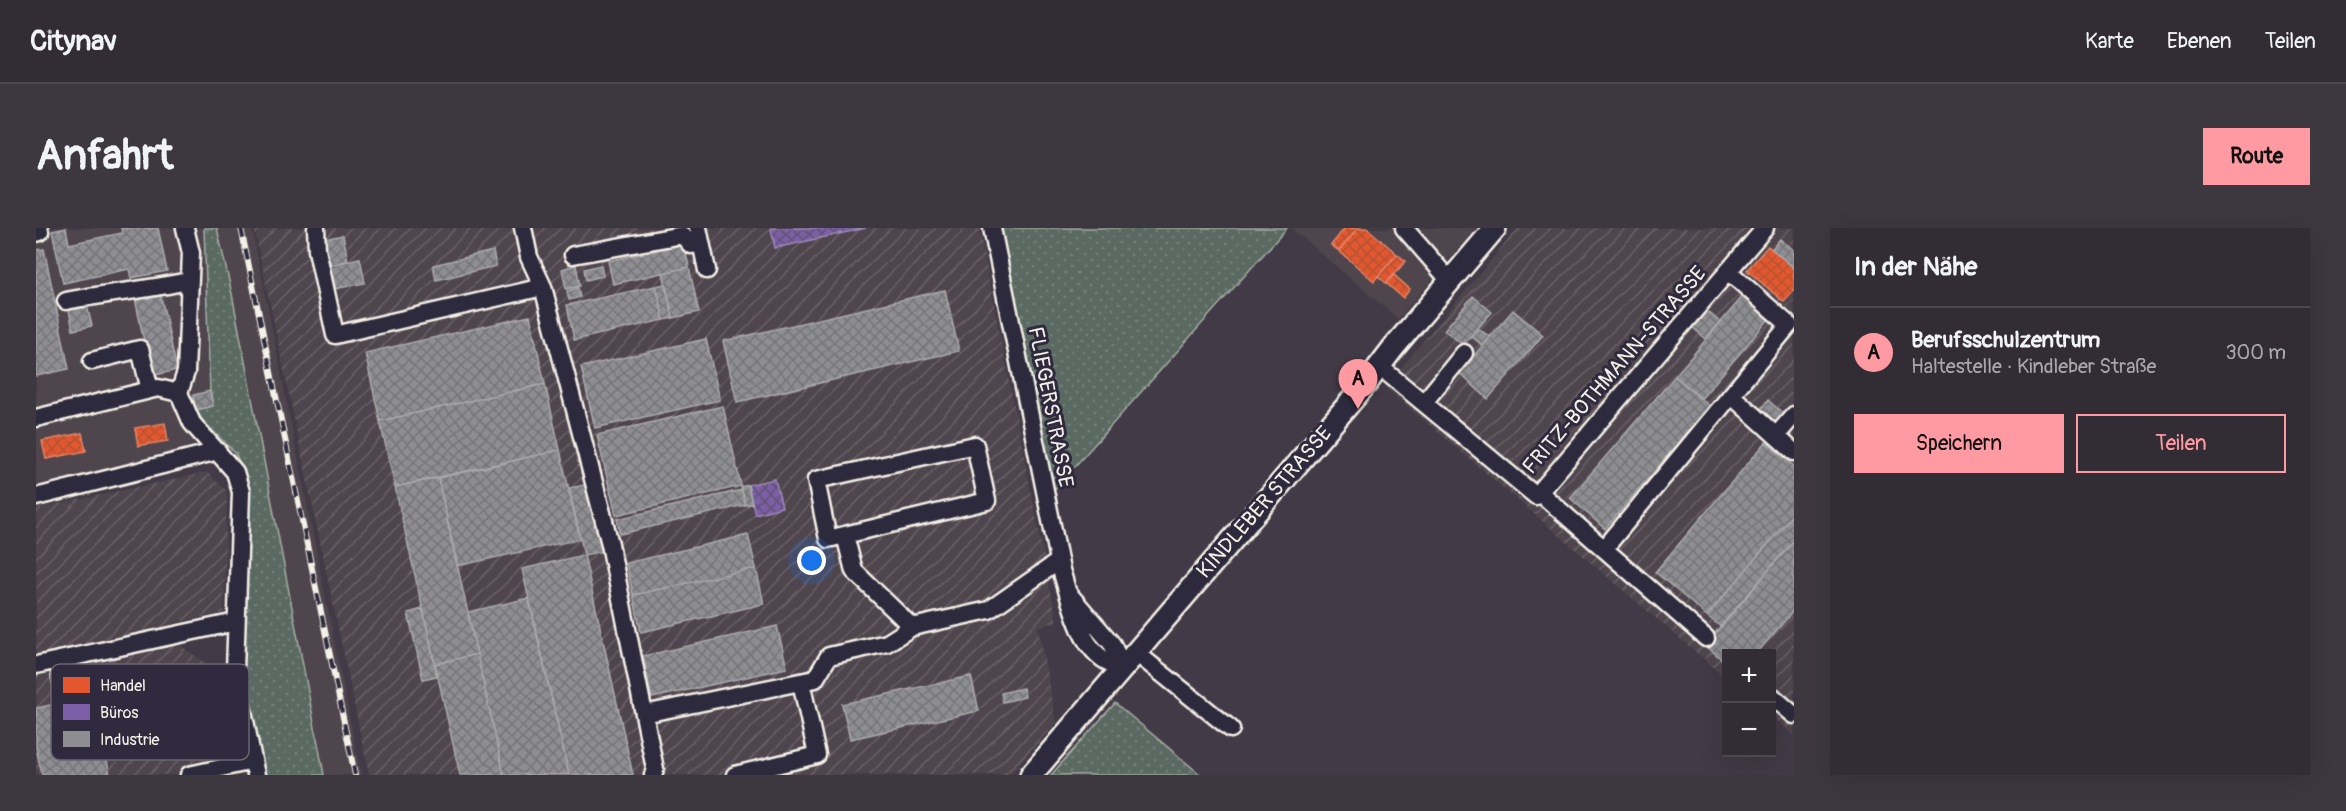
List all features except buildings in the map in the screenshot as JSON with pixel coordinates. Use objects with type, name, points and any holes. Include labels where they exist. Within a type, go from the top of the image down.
[{"type":"main road","name":"KINDLEBER STRASSE","points":[[1031,775],[1495,228]]},
{"type":"street","points":[[36,233],[40,232],[39,228]]},
{"type":"street","points":[[185,228],[191,253],[188,281],[186,372],[179,393],[192,423],[235,472],[242,492],[235,664]]},
{"type":"street","points":[[316,228],[317,250],[335,335],[543,287]]},
{"type":"street","points":[[523,228],[529,257],[543,287],[610,544],[655,769],[653,775]]},
{"type":"street","name":"FLIEGERSTRASSE","points":[[992,228],[1059,561],[1069,594],[1112,644],[1129,659]]},
{"type":"street","points":[[1404,228],[1450,281]]},
{"type":"street","name":"FRITZ-BOTHMANN-STRASSE","points":[[1379,366],[1536,496],[1765,228]]},
{"type":"street","points":[[573,255],[682,234],[691,245],[700,235]]},
{"type":"street","points":[[700,235],[707,270]]},
{"type":"street","points":[[1604,549],[1789,325],[1728,271]]},
{"type":"street","points":[[66,301],[122,291],[134,293],[188,281]]},
{"type":"street","points":[[92,361],[140,350],[150,390]]},
{"type":"street","points":[[1425,402],[1464,353]]},
{"type":"street","points":[[40,414],[158,388],[179,393]]},
{"type":"street","points":[[1731,395],[1794,452]]},
{"type":"street","points":[[1776,436],[1794,415]]},
{"type":"street","points":[[975,445],[987,501],[845,535],[828,539],[816,480],[975,445]]},
{"type":"street","points":[[36,497],[218,452]]},
{"type":"street","points":[[1539,492],[1706,638]]},
{"type":"street","points":[[845,535],[854,571],[912,627]]},
{"type":"street","points":[[644,714],[815,679],[829,657],[887,643],[912,627],[989,610],[1059,561]]},
{"type":"street","points":[[36,665],[236,622]]},
{"type":"street","points":[[1129,659],[1232,729]]},
{"type":"street","points":[[58,660],[59,664]]},
{"type":"street","points":[[735,775],[817,755],[801,682]]},
{"type":"street","points":[[1776,699],[1794,715]]},
{"type":"street","points":[[189,775],[255,768],[249,739]]},
{"type":"shaded area","points":[[36,228],[204,228],[212,414],[190,450],[36,485]]},
{"type":"shaded area","points":[[217,228],[252,228],[361,775],[324,775]]},
{"type":"shaded area","points":[[254,228],[979,228],[1057,622],[1038,627],[1056,722],[1010,775],[369,775]]},
{"type":"shaded area","points":[[1291,228],[1476,228],[1398,319]]},
{"type":"shaded area","points":[[1518,228],[1794,228],[1794,735],[1776,719],[1776,649],[1722,649],[1722,675],[1385,387]]},
{"type":"shaded area","points":[[207,472],[227,491],[224,613],[173,623],[177,643],[207,664],[51,664],[51,760],[232,760],[235,775],[36,775],[36,494],[40,508]]},
{"type":"green space","points":[[204,228],[217,228],[232,294],[324,775],[263,775],[249,699],[249,664],[243,664],[242,661],[248,501],[245,473],[235,453],[202,420],[196,410],[213,406],[210,391]]},
{"type":"green space","points":[[1000,228],[1287,228],[1053,491]]},
{"type":"green space","points":[[1115,703],[1201,775],[1051,775]]},
{"type":"railway","points":[[241,228],[355,775]]},
{"type":"place","name":"Berufsschulzentrum","points":[[1358,409]]}]
